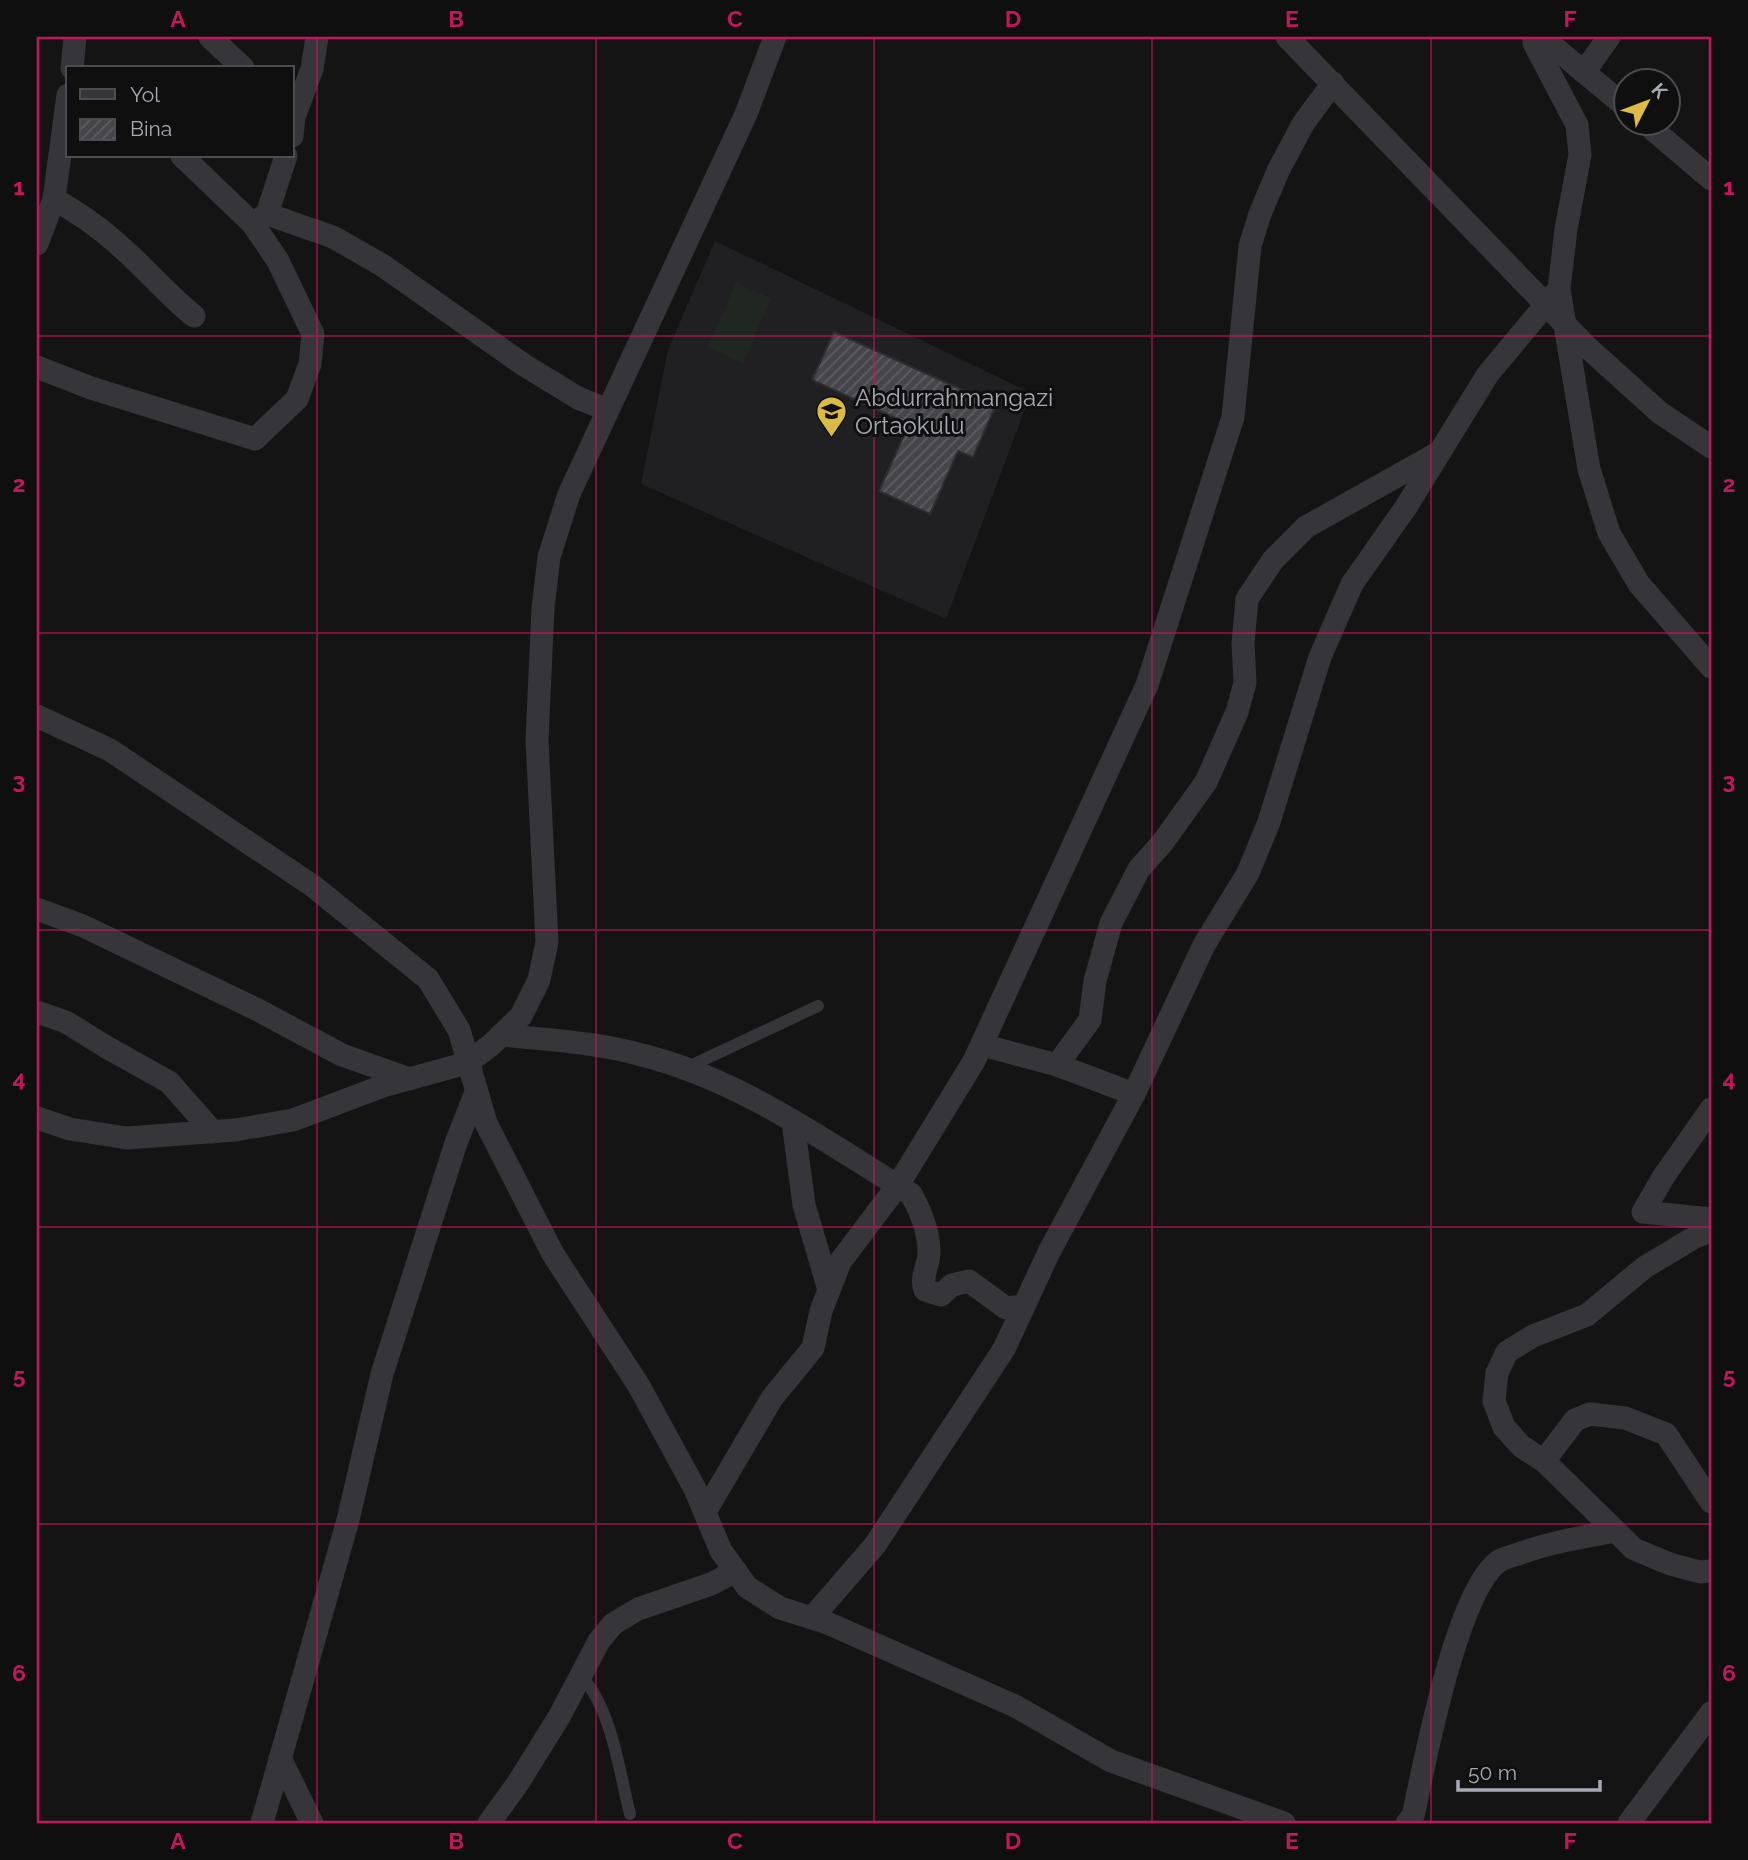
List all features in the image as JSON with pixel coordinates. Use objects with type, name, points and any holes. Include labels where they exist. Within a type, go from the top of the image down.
[{"type":"street","points":[[209,37],[241,66]]},
{"type":"street","points":[[294,120],[312,69],[317,37]]},
{"type":"street","points":[[37,1118],[70,1129],[127,1138],[235,1130],[293,1119],[383,1086],[467,1063],[521,1016],[539,980],[547,942],[537,740],[543,608],[549,557],[569,494],[746,114],[775,37]]},
{"type":"street","points":[[1265,37],[1327,77]]},
{"type":"street","points":[[1287,37],[1552,297],[1564,323],[1590,469],[1609,533],[1639,583],[1711,667]]},
{"type":"street","points":[[812,1618],[875,1545],[1004,1349],[1049,1252],[1134,1094],[1205,945],[1248,873],[1269,822],[1320,657],[1352,584],[1406,507],[1488,374],[1552,297],[1580,155],[1577,125],[1534,43],[1534,37]]},
{"type":"street","points":[[1542,37],[1612,95]]},
{"type":"street","points":[[1584,72],[1609,37]]},
{"type":"street","points":[[705,1512],[772,1398],[813,1348],[821,1311],[840,1262],[898,1185],[974,1061],[1147,685],[1233,417],[1250,246],[1259,214],[1327,77]]},
{"type":"street","points":[[37,244],[54,199],[66,110]]},
{"type":"street","points":[[1660,136],[1711,179]]},
{"type":"street","points":[[184,158],[260,219],[333,237],[382,265],[524,365],[578,398],[608,410]]},
{"type":"street","points":[[37,367],[91,388],[255,439],[298,399],[310,364],[313,334],[260,219],[285,158]]},
{"type":"street","points":[[54,199],[79,213],[114,240],[167,294],[194,316]]},
{"type":"street","points":[[1564,323],[1659,412],[1711,447]]},
{"type":"street","points":[[1057,1065],[1090,1020],[1095,981],[1111,923],[1139,869],[1163,842],[1206,782],[1237,712],[1245,683],[1243,643],[1247,599],[1273,560],[1306,527],[1440,451]]},
{"type":"street","points":[[37,716],[110,750],[313,886],[428,979],[459,1030],[486,1123],[553,1254],[639,1386],[695,1489],[721,1550],[747,1587],[779,1608],[812,1618],[1015,1706],[1111,1761],[1284,1823]]},
{"type":"street","points":[[37,909],[83,926],[256,1009],[342,1055],[410,1079]]},
{"type":"street","points":[[37,1012],[66,1021],[169,1082],[213,1132]]},
{"type":"street","points":[[501,1035],[603,1046],[686,1068],[729,1086],[912,1194],[923,1216],[929,1253],[922,1281],[925,1290],[941,1295],[951,1285],[969,1281],[1006,1308],[1024,1306]]},
{"type":"street","points":[[982,1045],[1057,1065],[1134,1094]]},
{"type":"street","points":[[262,1823],[348,1520],[382,1374],[456,1143],[476,1092]]},
{"type":"street","points":[[1711,1109],[1664,1176],[1643,1213],[1711,1219]]},
{"type":"street","points":[[793,1122],[804,1205],[829,1290]]},
{"type":"street","points":[[1711,1231],[1695,1237],[1645,1267],[1587,1315],[1534,1336],[1507,1352],[1497,1373],[1494,1401],[1504,1427],[1521,1446],[1544,1461],[1634,1549],[1670,1564],[1700,1572],[1711,1571]]},
{"type":"street","points":[[1544,1461],[1575,1420],[1590,1414],[1625,1418],[1666,1434],[1711,1502]]},
{"type":"street","points":[[1407,1823],[1413,1816],[1439,1703],[1457,1639],[1475,1590],[1499,1561],[1553,1542],[1615,1531]]},
{"type":"street","points":[[489,1823],[518,1783],[559,1717],[599,1641],[622,1617],[711,1584],[736,1571]]},
{"type":"street","points":[[1629,1823],[1711,1713]]},
{"type":"street","points":[[280,1758],[312,1823]]},
{"type":"lane","points":[[686,1068],[818,1006]]},
{"type":"lane","points":[[581,1676],[604,1713],[630,1814]]},
{"type":"shaded area","name":"Abdurrahmangazi Ortaokulu","points":[[715,241],[1031,393],[946,619],[641,484],[668,350]]},
{"type":"shaded area","points":[[736,283],[771,298],[743,363],[708,347]]},
{"type":"building","points":[[834,332],[996,405],[973,457],[958,451],[930,514],[879,491],[909,424],[812,380]]},
{"type":"place","name":"Abdurrahmangazi Ortaokulu","points":[[832,438]]}]
